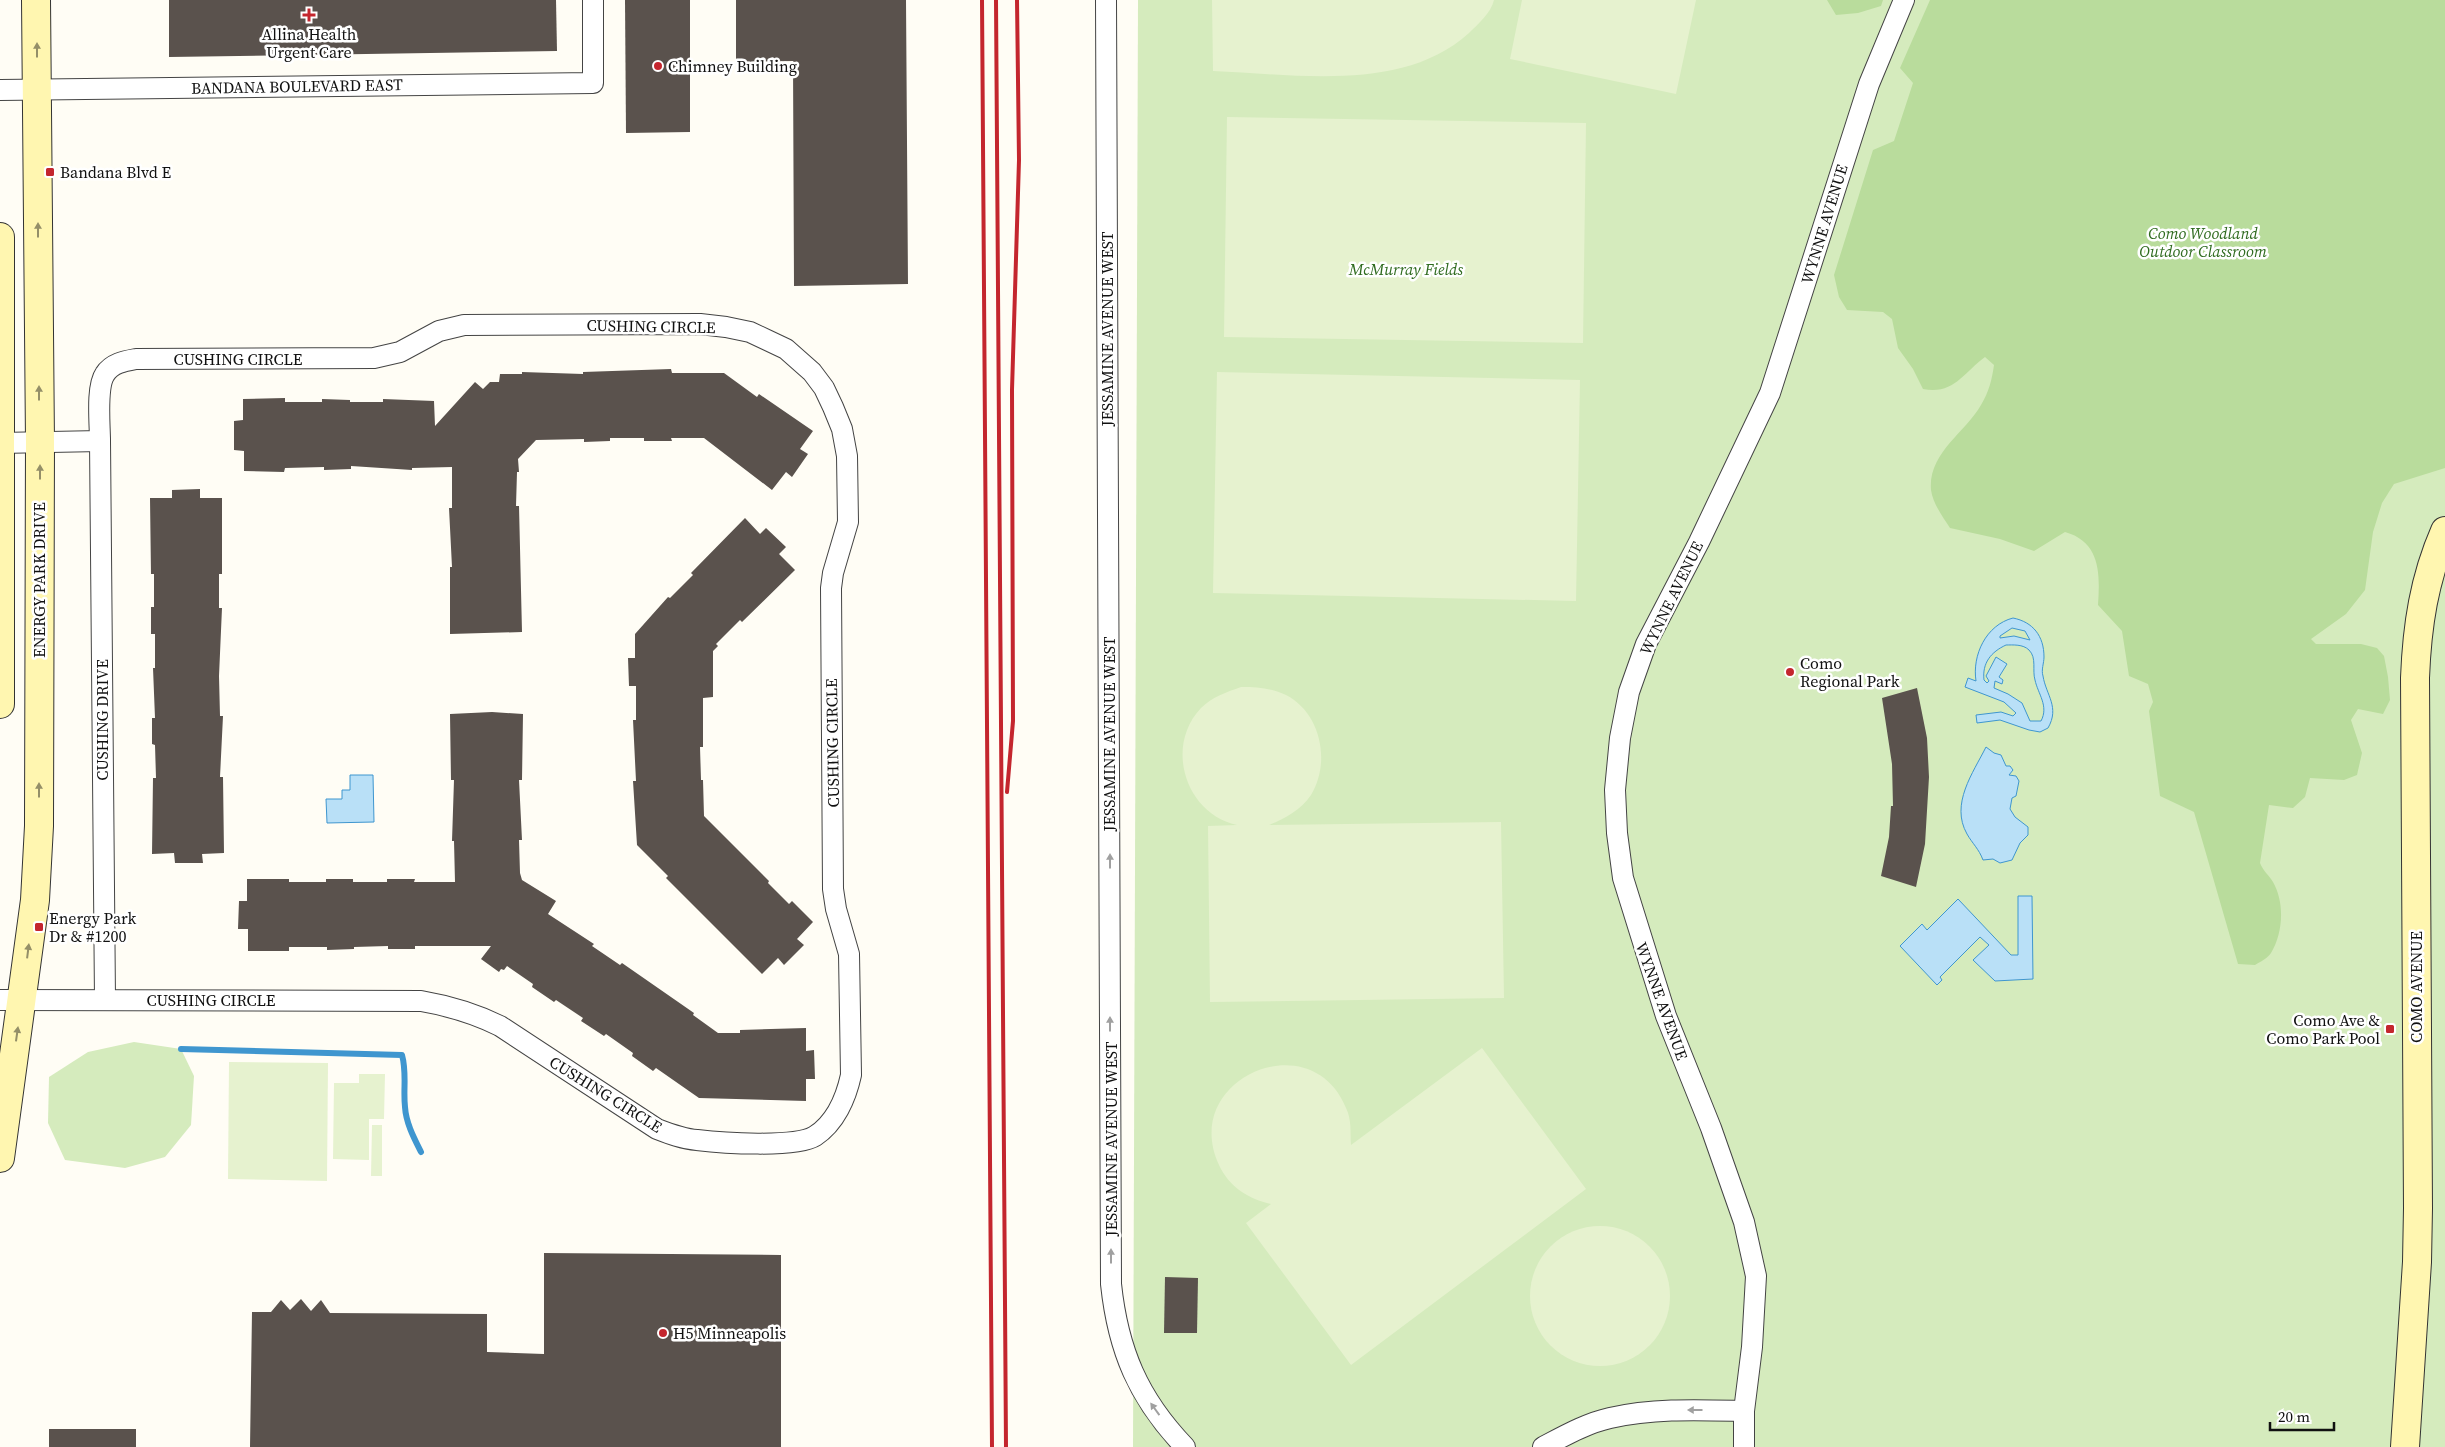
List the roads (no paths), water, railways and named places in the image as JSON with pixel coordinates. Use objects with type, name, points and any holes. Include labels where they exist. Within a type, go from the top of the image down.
[{"type":"street","name":"ENERGY PARK DRIVE","points":[[0,704],[37,90],[36,0]]},
{"type":"street","name":"BANDANA BOULEVARD EAST","points":[[0,90],[593,82],[593,0]]},
{"type":"street","name":"JESSAMINE AVENUE WEST","points":[[1106,0],[1112,1284],[1115,1320],[1122,1347],[1141,1390],[1185,1447]]},
{"type":"street","name":"WYNNE AVENUE","points":[[1744,1447],[1744,1411],[1752,1347],[1756,1276],[1744,1222],[1711,1128],[1666,1016],[1623,878],[1617,834],[1616,790],[1620,738],[1629,692],[1646,644],[1703,535],[1770,394],[1870,84],[1904,0]]},
{"type":"street","name":"ENERGY PARK DRIVE","points":[[0,237],[39,826],[35,900],[11,1000],[0,1158]]},
{"type":"street","name":"CUSHING CIRCLE","points":[[11,1000],[421,1001],[450,1005],[476,1014],[500,1026],[657,1129],[675,1136],[698,1140],[783,1144],[800,1142],[815,1136],[839,1110],[847,1094],[851,1075],[849,954],[836,909],[833,889],[831,629],[833,573],[848,522],[847,456],[842,429],[824,388],[799,360],[786,349],[750,332],[700,324],[474,325],[439,331],[400,352],[374,358],[136,359],[119,362],[105,374],[100,388],[100,440]]},
{"type":"street","points":[[15,443],[100,440]]},
{"type":"street","name":"CUSHING DRIVE","points":[[100,440],[105,1000]]},
{"type":"street","name":"COMO AVENUE","points":[[2405,1447],[2417,1262],[2418,1208],[2415,678],[2417,638],[2423,597],[2429,572],[2445,531]]},
{"type":"street","points":[[1543,1447],[1567,1434],[1609,1418],[1653,1411],[1744,1411]]},
{"type":"water","points":[[2013,618],[2026,623],[2036,631],[2042,643],[2044,657],[2042,674],[2051,701],[2053,714],[2048,728],[2040,732],[2000,720],[1977,723],[1976,715],[2001,712],[2013,716],[2016,713],[2004,702],[1965,687],[1968,678],[1976,681],[1976,661],[1983,642],[1995,627]],"holes":[[[2012,628],[2025,631],[2030,640],[2014,636],[2000,638],[2000,636]],[[2006,645],[2024,647],[2029,650],[2033,657],[2035,680],[2044,710],[2041,721],[2030,721],[2022,703],[1994,688],[1995,681],[2002,684],[2003,680],[1999,677],[2007,664],[1996,657],[1986,676],[1989,681],[1987,683],[1984,680],[1986,663],[1996,651]]]},
{"type":"water","points":[[1986,747],[1994,753],[2001,755],[2006,766],[2010,766],[2013,770],[2009,775],[2016,776],[2019,781],[2016,796],[2012,798],[2010,809],[2015,817],[2028,827],[2028,835],[2020,843],[2012,860],[2000,863],[1993,859],[1983,860],[1962,823],[1961,811],[1965,789]]},
{"type":"water","points":[[350,775],[373,775],[374,822],[327,823],[326,799],[342,799],[342,790],[350,790]]},
{"type":"water","points":[[2018,896],[2032,896],[2033,979],[1995,981],[1973,960],[1989,945],[1980,937],[1940,977],[1942,980],[1937,985],[1900,946],[1922,924],[1927,930],[1958,899],[2011,955],[2018,955]]},
{"type":"waterway","points":[[181,1049],[402,1055],[407,1119],[421,1152]]},
{"type":"railway","points":[[982,0],[992,1447]]},
{"type":"railway","points":[[996,0],[1006,1447]]},
{"type":"railway","points":[[1007,792],[1013,721],[1012,390],[1019,160],[1017,0]]},
{"type":"place","name":"Allina Health Urgent Care","points":[[309,15]]},
{"type":"place","name":"Chimney Building","points":[[658,66]]},
{"type":"place","name":"Bandana Blvd E","points":[[50,172]]},
{"type":"place","name":"Como Regional Park","points":[[1790,672]]},
{"type":"place","name":"Energy Park Dr & #1200","points":[[39,927]]},
{"type":"place","name":"Como Ave & Como Park Pool","points":[[2390,1029]]},
{"type":"place","name":"H5 Minneapolis","points":[[663,1333]]},
{"type":"park label","name":"Como Woodland Outdoor Classroom","points":[[2203,242]]},
{"type":"park label","name":"McMurray Fields","points":[[1406,269]]}]
